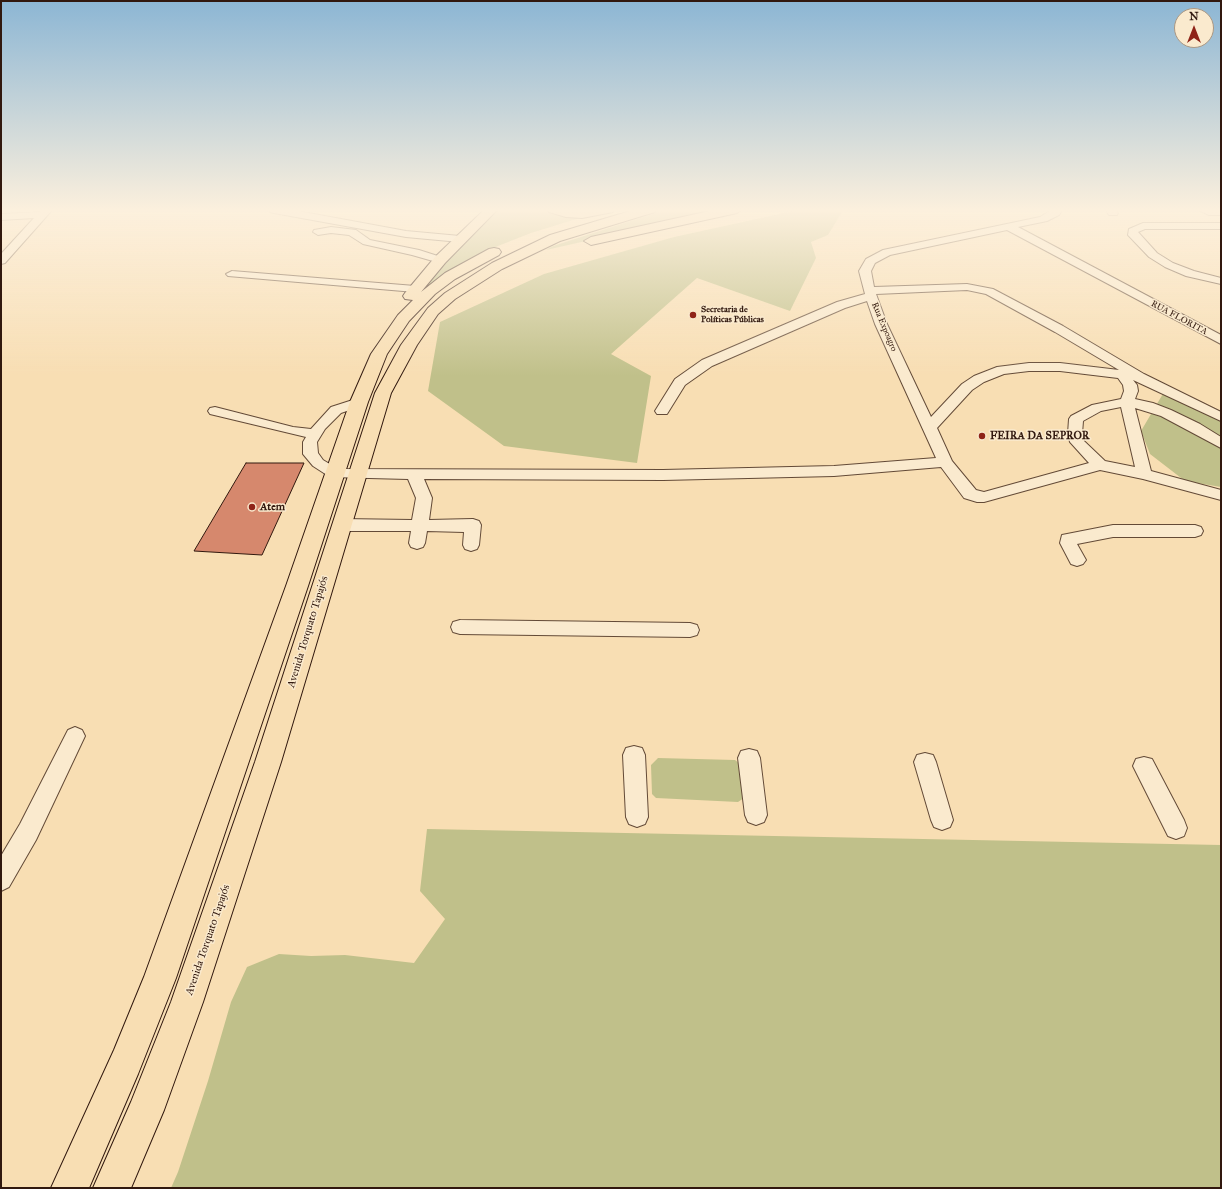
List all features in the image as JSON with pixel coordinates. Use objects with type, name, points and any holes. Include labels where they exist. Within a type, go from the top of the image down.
[{"type":"highway","points":[[403,318],[405,304],[436,264]]},
{"type":"highway","name":"Avenida Torquato Tapajós","points":[[112,1188],[146,1110],[187,1002],[268,762],[341,525],[346,474],[360,402],[379,354],[403,318],[430,292],[450,276],[470,264]]},
{"type":"highway","name":"Avenida Torquato Tapajós","points":[[70,1188],[126,1062],[160,978],[346,474],[383,393],[409,345],[434,311],[450,296],[500,264]]},
{"type":"highway","points":[[497,266],[503,264]]},
{"type":"street","name":"Rua Expoagro","points":[[868,264],[865,271],[881,324],[945,462],[970,494],[980,497],[1100,465]]},
{"type":"street","name":"RUA FLORITA","points":[[1080,264],[1221,340]]},
{"type":"street","points":[[1168,264],[1190,274],[1221,282]]},
{"type":"street","points":[[232,274],[416,289]]},
{"type":"street","points":[[662,411],[680,382],[707,363],[841,305],[871,294],[967,287],[989,290],[1053,325],[1139,377],[1221,418]]},
{"type":"street","points":[[930,427],[967,387],[979,379],[1002,370],[1029,367],[1060,367],[1139,377]]},
{"type":"street","points":[[1122,375],[1130,385],[1131,391],[1123,403]]},
{"type":"street","points":[[360,402],[336,410],[319,427],[310,442],[312,454],[318,463],[346,474],[671,475],[834,471],[945,462]]},
{"type":"street","points":[[1123,403],[1144,474]]},
{"type":"street","points":[[1221,444],[1195,427],[1148,406],[1123,403],[1097,408],[1076,419],[1075,434],[1077,442],[1100,465],[1144,474],[1221,495]]},
{"type":"street","points":[[215,411],[293,431],[315,434]]},
{"type":"street","points":[[414,474],[424,498],[418,534]]},
{"type":"street","points":[[341,525],[418,534],[473,525],[472,545]]},
{"type":"street","points":[[1077,560],[1068,543],[1068,538],[1090,537],[1113,531],[1194,531]]},
{"type":"street","points":[[460,627],[690,630]]},
{"type":"street","points":[[1,879],[28,832],[75,736]]},
{"type":"street","points":[[634,755],[637,817]]},
{"type":"street","points":[[749,758],[756,815]]},
{"type":"street","points":[[925,762],[942,820]]},
{"type":"street","points":[[1144,766],[1176,828]]},
{"type":"green space","points":[[442,264],[463,264],[427,286]]},
{"type":"green space","points":[[577,264],[813,264],[790,311],[697,278],[611,354],[651,376],[637,463],[504,446],[428,391],[440,322],[544,274]]},
{"type":"green space","points":[[1164,392],[1221,417],[1221,487],[1185,481],[1150,454],[1141,431]]},
{"type":"green space","points":[[658,758],[735,760],[740,764],[744,798],[738,802],[656,798],[652,794],[651,765]]},
{"type":"green space","points":[[427,829],[1221,845],[1221,1188],[171,1188],[178,1172],[208,1081],[231,1002],[247,967],[279,954],[311,956],[345,955],[414,963],[445,919],[420,891]]},
{"type":"building","name":"Atem","points":[[246,463],[304,463],[262,555],[194,551]]},
{"type":"place","name":"Secretaria de Políticas Públicas","points":[[693,315]]},
{"type":"place","name":"FEIRA DA SEPROR","points":[[982,436]]},
{"type":"place","name":"Atem","points":[[252,507]]}]
